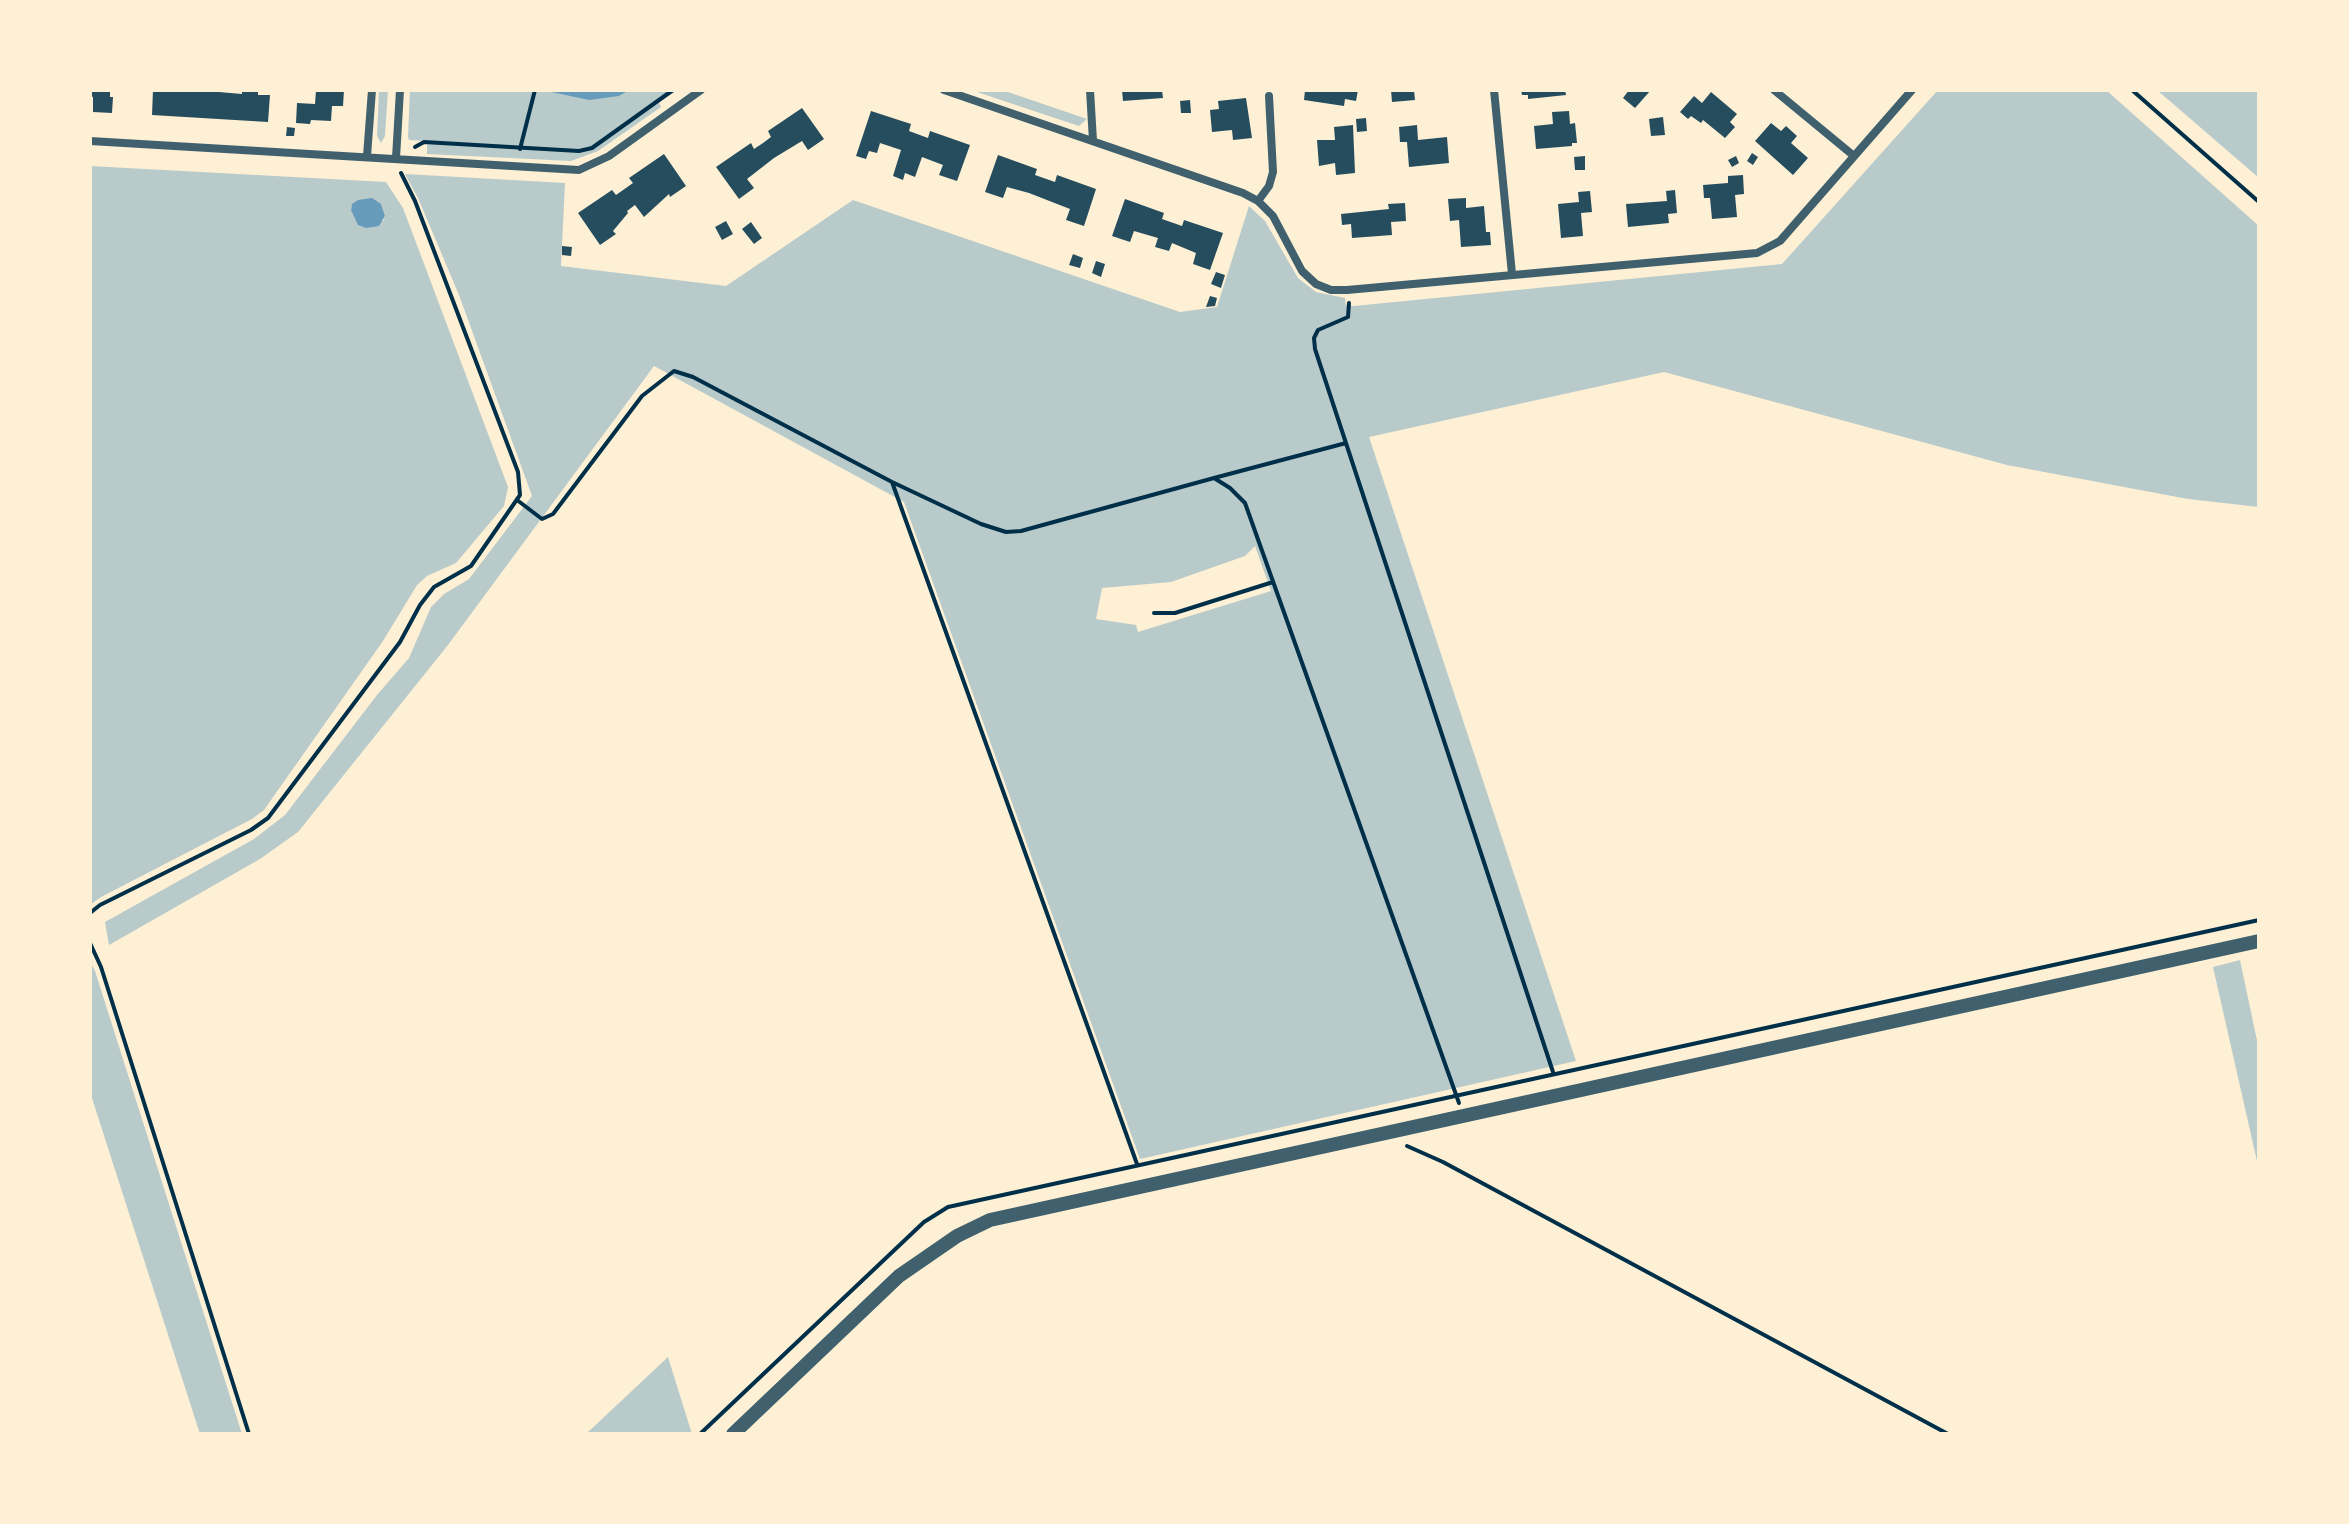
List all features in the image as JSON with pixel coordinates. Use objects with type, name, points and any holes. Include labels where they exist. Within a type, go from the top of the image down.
[{"type":"street","points":[[367,156],[372,90]]},
{"type":"street","points":[[396,158],[400,90]]},
{"type":"street","points":[[90,141],[579,170],[609,156],[701,90]]},
{"type":"street","points":[[944,90],[1243,193],[1258,201],[1273,216],[1302,271],[1316,284],[1331,290],[1757,253],[1780,241],[1912,90]]},
{"type":"street","points":[[1090,90],[1093,141]]},
{"type":"street","points":[[1494,90],[1512,274]]},
{"type":"street","points":[[1774,90],[1854,156]]},
{"type":"street","points":[[1258,201],[1269,186],[1273,172],[1269,96]]},
{"type":"street","points":[[733,1434],[899,1276],[957,1236],[990,1220],[2259,941]]},
{"type":"path","points":[[520,149],[535,90]]},
{"type":"path","points":[[90,913],[100,905],[251,830],[268,818],[400,642],[420,605],[434,587],[471,566],[517,500],[521,487],[518,472],[396,158],[424,142],[520,149],[579,151],[592,148],[673,90]]},
{"type":"path","points":[[2132,90],[2259,202]]},
{"type":"path","points":[[1347,290],[1348,317],[1318,330],[1314,338],[1315,349],[1553,1072]]},
{"type":"path","points":[[517,500],[542,519],[553,514],[642,396],[674,371],[693,377],[892,482],[981,524],[1006,532],[1021,531],[1346,443]]},
{"type":"path","points":[[1214,478],[1245,503],[1456,1095]]},
{"type":"path","points":[[892,482],[1137,1164]]},
{"type":"path","points":[[1154,613],[1175,613],[1273,582]]},
{"type":"path","points":[[1948,1434],[1443,1162],[1403,1144],[1388,1110],[2259,920]]},
{"type":"path","points":[[90,943],[101,967],[249,1434]]},
{"type":"shaded area","points":[[379,90],[388,90],[385,136],[381,143],[377,136]]},
{"type":"shaded area","points":[[410,90],[542,90],[619,96],[630,90],[678,90],[659,102],[661,107],[598,151],[571,161],[427,154],[427,141],[409,140],[408,137]]},
{"type":"shaded area","points":[[971,90],[1002,90],[1087,119],[1079,126]]},
{"type":"shaded area","points":[[1938,90],[2106,90],[2259,226],[2259,507],[2188,499],[2007,465],[1664,372],[1369,437],[1576,1061],[1140,1159],[904,502],[654,366],[448,645],[298,832],[260,859],[109,945],[105,922],[254,839],[285,815],[409,658],[431,607],[444,594],[469,579],[532,496],[459,295],[405,174],[565,183],[561,266],[726,286],[853,200],[1180,312],[1217,307],[1249,206],[1265,221],[1298,278],[1316,292],[1345,298],[1346,306],[1782,264]],"holes":[[[1255,546],[1271,591],[1138,632],[1136,625],[1096,619],[1102,588],[1171,582],[1245,556]]]},
{"type":"shaded area","points":[[2157,90],[2259,90],[2259,178]]},
{"type":"shaded area","points":[[90,166],[386,182],[403,208],[508,487],[504,506],[456,563],[427,576],[417,585],[383,641],[264,810],[90,905]],"holes":[[[358,200],[381,204],[385,216],[383,221],[351,210]]]},
{"type":"shaded area","points":[[2240,960],[2259,1050],[2259,1170],[2213,967]]},
{"type":"shaded area","points":[[90,961],[242,1434],[200,1434],[90,1092]]},
{"type":"shaded area","points":[[668,1357],[692,1434],[586,1434]]},
{"type":"water","points":[[542,90],[630,90],[619,96],[589,100]]},
{"type":"water","points":[[372,198],[381,204],[385,216],[379,226],[366,228],[358,225],[351,210],[352,204]]},
{"type":"building","points":[[90,90],[110,90],[112,113],[93,112]]},
{"type":"building","points":[[153,90],[219,90],[242,94],[242,90],[258,90],[258,95],[270,95],[268,122],[152,115]]},
{"type":"building","points":[[316,90],[344,90],[343,106],[332,106],[331,121],[296,123],[297,103],[315,104]]},
{"type":"building","points":[[1122,90],[1162,90],[1163,98],[1123,101]]},
{"type":"building","points":[[1305,90],[1358,90],[1356,101],[1345,99],[1344,106],[1304,100]]},
{"type":"building","points":[[1391,90],[1414,90],[1415,100],[1392,102]]},
{"type":"building","points":[[1521,90],[1565,90],[1566,95],[1528,99],[1528,95],[1522,95]]},
{"type":"building","points":[[1629,90],[1651,90],[1635,108],[1623,98]]},
{"type":"building","points":[[1711,92],[1737,114],[1730,122],[1735,127],[1725,138],[1703,120],[1701,123],[1691,116],[1688,119],[1680,112],[1694,96],[1702,103]]},
{"type":"building","points":[[1246,98],[1252,138],[1233,140],[1232,130],[1212,132],[1210,110],[1219,109],[1218,101]]},
{"type":"building","points":[[1190,100],[1191,113],[1181,113],[1180,101]]},
{"type":"building","points":[[802,108],[824,139],[808,150],[802,141],[774,158],[747,179],[754,188],[739,199],[716,167],[751,143],[754,149],[763,143],[771,137],[768,131]]},
{"type":"building","points":[[871,111],[911,124],[909,131],[928,138],[930,131],[970,145],[957,181],[939,175],[943,165],[922,157],[915,177],[905,173],[903,180],[893,176],[901,150],[880,143],[877,153],[869,151],[866,159],[856,156]]},
{"type":"building","points":[[1569,111],[1570,124],[1575,123],[1577,143],[1536,149],[1534,126],[1553,124],[1552,112]]},
{"type":"building","points":[[1663,117],[1665,135],[1651,136],[1649,119]]},
{"type":"building","points":[[1366,118],[1367,131],[1357,132],[1356,119]]},
{"type":"building","points":[[1771,123],[1781,131],[1786,126],[1797,136],[1791,143],[1808,158],[1793,175],[1755,141]]},
{"type":"building","points":[[1353,125],[1355,173],[1336,175],[1335,163],[1319,166],[1317,140],[1335,140],[1334,127]]},
{"type":"building","points":[[1417,125],[1418,140],[1447,137],[1449,163],[1409,167],[1407,142],[1400,142],[1399,127]]},
{"type":"building","points":[[287,127],[295,128],[294,136],[286,136]]},
{"type":"building","points":[[1752,153],[1758,157],[1753,165],[1747,161]]},
{"type":"building","points":[[664,154],[686,186],[670,197],[669,194],[644,217],[635,205],[613,231],[616,234],[600,245],[578,213],[612,190],[616,195],[633,183],[629,178]]},
{"type":"building","points":[[998,155],[1037,169],[1035,175],[1055,182],[1057,175],[1096,189],[1084,226],[1066,220],[1070,209],[1029,193],[1007,187],[1003,198],[985,192]]},
{"type":"building","points":[[1585,156],[1585,170],[1575,170],[1574,157]]},
{"type":"building","points":[[1736,156],[1739,163],[1732,167],[1728,160]]},
{"type":"building","points":[[1743,175],[1744,194],[1735,195],[1737,217],[1712,219],[1710,198],[1704,198],[1703,185],[1728,183],[1728,176]]},
{"type":"building","points":[[1675,190],[1677,213],[1668,214],[1669,223],[1628,227],[1626,204],[1667,201],[1666,191]]},
{"type":"building","points":[[1590,191],[1592,212],[1581,213],[1583,236],[1561,238],[1558,204],[1579,202],[1578,192]]},
{"type":"building","points":[[1466,198],[1466,208],[1484,206],[1486,232],[1490,232],[1491,245],[1461,247],[1459,220],[1450,221],[1448,199]]},
{"type":"building","points":[[1125,199],[1164,213],[1162,219],[1182,226],[1184,220],[1223,233],[1210,270],[1193,264],[1196,253],[1172,243],[1169,251],[1155,247],[1158,238],[1134,231],[1130,242],[1112,236]]},
{"type":"building","points":[[1405,203],[1406,221],[1391,222],[1392,235],[1352,238],[1351,224],[1342,225],[1341,214],[1389,209],[1388,204]]},
{"type":"building","points":[[726,221],[733,234],[722,240],[715,227]]},
{"type":"building","points":[[751,222],[762,238],[754,244],[742,229]]},
{"type":"building","points":[[562,246],[572,247],[571,256],[562,255]]},
{"type":"building","points":[[1073,254],[1083,258],[1080,268],[1069,265]]},
{"type":"building","points":[[1096,261],[1105,264],[1101,277],[1092,273]]},
{"type":"building","points":[[1216,272],[1225,275],[1221,288],[1211,284]]},
{"type":"building","points":[[1210,296],[1217,298],[1215,306],[1206,307]]}]
